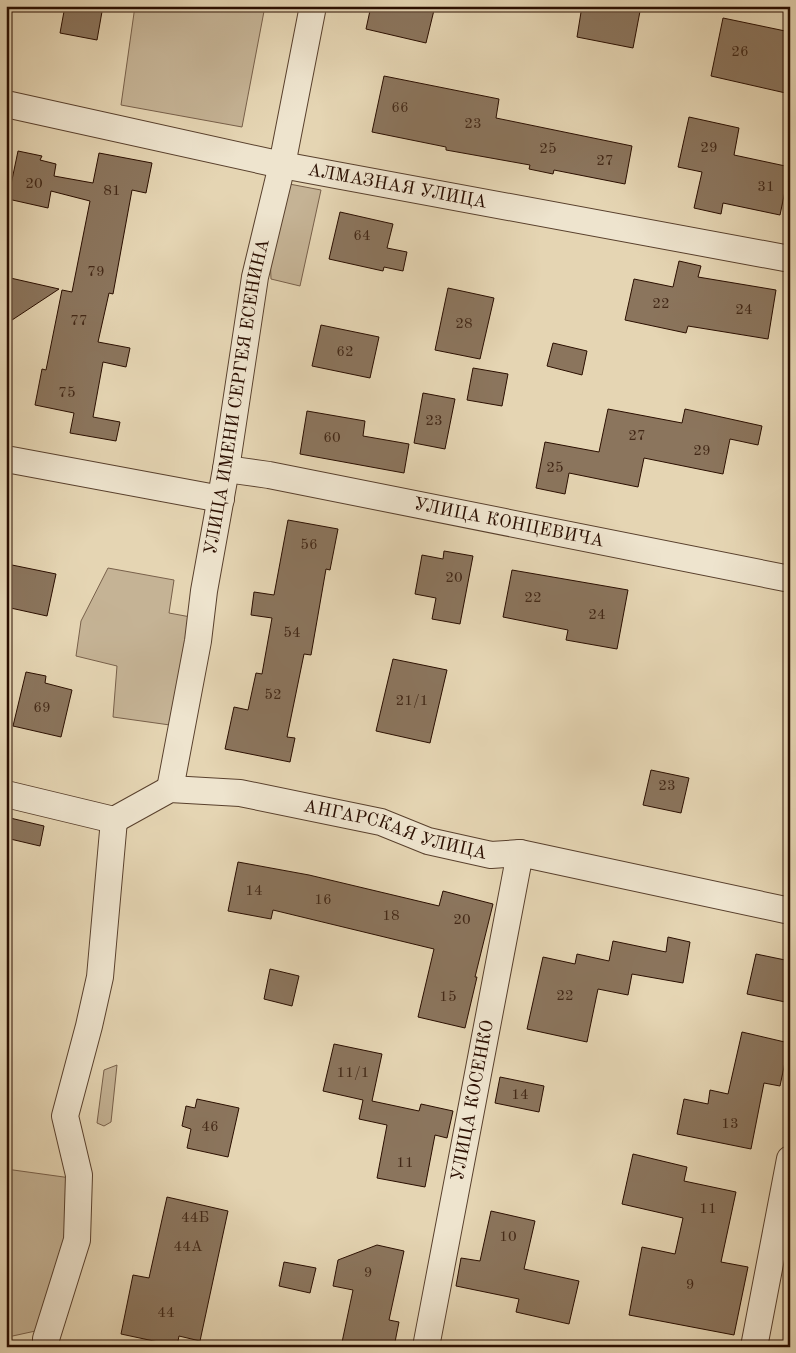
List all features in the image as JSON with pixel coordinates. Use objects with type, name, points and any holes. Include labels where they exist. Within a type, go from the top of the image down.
[{"type":"street","name":"УЛИЦА ИМЕНИ СЕРГЕЯ ЕСЕНИНА","points":[[170,789],[198,641],[255,277],[282,165],[313,6]]},
{"type":"street","name":"АЛМАЗНАЯ УЛИЦА","points":[[6,104],[282,165],[790,259]]},
{"type":"street","points":[[6,459],[220,498]]},
{"type":"street","name":"УЛИЦА КОНЦЕВИЧА","points":[[226,469],[790,579]]},
{"type":"street","points":[[6,794],[114,820],[170,789]]},
{"type":"street","name":"АНГАРСКАЯ УЛИЦА","points":[[170,789],[240,793],[381,822],[428,842],[491,855],[520,854],[790,911]]},
{"type":"street","points":[[46,1347],[46,1338],[77,1240],[79,1175],[65,1116],[100,977],[114,820]]},
{"type":"street","name":"УЛИЦА КОСЕНКО","points":[[426,1347],[520,854]]},
{"type":"street","points":[[754,1347],[790,1159]]},
{"type":"shaded area","points":[[135,6],[265,6],[242,127],[121,105]]},
{"type":"shaded area","points":[[284,183],[321,190],[300,286],[271,279],[270,255]]},
{"type":"shaded area","points":[[108,568],[174,580],[169,613],[196,618],[177,726],[113,717],[117,666],[76,656],[81,621]]},
{"type":"shaded area","points":[[117,1065],[111,1122],[104,1126],[97,1123],[104,1070]]},
{"type":"shaded area","points":[[6,1169],[71,1178],[71,1245],[40,1330],[8,1337],[10,1311],[6,1310]]},
{"type":"building","points":[[65,6],[103,6],[97,40],[60,33]]},
{"type":"building","points":[[371,6],[435,6],[426,43],[366,29]]},
{"type":"building","points":[[582,6],[641,6],[633,48],[577,37]]},
{"type":"building","points":[[723,18],[790,32],[790,94],[711,76]]},
{"type":"building","points":[[384,76],[499,99],[496,118],[632,146],[625,184],[554,170],[553,174],[529,169],[530,165],[446,150],[446,147],[372,132]]},
{"type":"building","points":[[689,117],[739,128],[734,155],[790,167],[780,215],[723,203],[721,214],[694,208],[702,172],[678,167]]},
{"type":"building","points":[[18,151],[42,156],[40,160],[56,164],[54,176],[93,183],[99,153],[152,163],[146,193],[132,190],[113,294],[109,293],[98,342],[130,348],[126,367],[103,362],[93,417],[120,422],[116,441],[70,433],[74,413],[35,405],[42,369],[46,370],[62,290],[72,292],[90,201],[51,191],[48,208],[8,199]]},
{"type":"building","points":[[340,212],[393,224],[387,248],[407,252],[403,271],[384,267],[383,271],[329,259]]},
{"type":"building","points":[[679,261],[701,266],[698,277],[776,290],[768,339],[688,326],[686,333],[625,320],[634,279],[673,287]]},
{"type":"building","points":[[6,277],[59,289],[6,324]]},
{"type":"building","points":[[448,288],[494,298],[480,359],[435,350]]},
{"type":"building","points":[[321,325],[379,337],[370,378],[312,366]]},
{"type":"building","points":[[553,343],[587,351],[582,375],[547,366]]},
{"type":"building","points":[[473,368],[508,374],[502,406],[467,400]]},
{"type":"building","points":[[423,393],[455,399],[445,449],[414,443]]},
{"type":"building","points":[[608,409],[682,423],[685,409],[762,426],[758,445],[730,439],[723,474],[644,458],[638,487],[569,473],[565,494],[536,488],[545,442],[599,452]]},
{"type":"building","points":[[307,411],[365,421],[363,436],[409,444],[404,473],[300,454]]},
{"type":"building","points":[[288,520],[338,529],[330,570],[326,569],[311,655],[304,654],[287,737],[295,738],[290,762],[225,749],[234,707],[248,710],[256,673],[262,674],[272,618],[251,615],[254,592],[274,595]]},
{"type":"building","points":[[444,551],[473,556],[460,624],[432,619],[436,598],[415,594],[422,555],[443,559]]},
{"type":"building","points":[[12,565],[56,574],[47,616],[6,607],[6,592]]},
{"type":"building","points":[[512,570],[628,590],[617,649],[566,640],[568,630],[503,617]]},
{"type":"building","points":[[393,659],[447,670],[430,743],[376,731]]},
{"type":"building","points":[[26,672],[46,676],[45,683],[72,690],[61,737],[13,726]]},
{"type":"building","points":[[651,770],[689,778],[681,813],[643,805]]},
{"type":"building","points":[[6,817],[44,826],[40,846],[6,838]]},
{"type":"building","points":[[238,862],[309,875],[439,906],[443,891],[493,904],[465,1028],[418,1017],[434,949],[273,910],[271,919],[228,911]]},
{"type":"building","points":[[668,937],[690,942],[683,983],[632,974],[628,995],[598,989],[587,1042],[527,1029],[543,957],[575,964],[577,954],[609,961],[613,941],[666,952]]},
{"type":"building","points":[[756,954],[790,961],[790,1003],[747,994]]},
{"type":"building","points":[[270,969],[299,976],[292,1006],[264,999]]},
{"type":"building","points":[[742,1032],[789,1043],[780,1086],[764,1083],[751,1149],[677,1134],[684,1099],[708,1104],[710,1090],[728,1094]]},
{"type":"building","points":[[334,1044],[382,1054],[372,1101],[419,1111],[421,1104],[453,1111],[447,1138],[435,1135],[425,1187],[377,1178],[387,1125],[359,1119],[363,1100],[323,1091]]},
{"type":"building","points":[[500,1077],[544,1086],[539,1112],[495,1103]]},
{"type":"building","points":[[197,1099],[239,1108],[228,1157],[187,1148],[191,1129],[182,1126],[186,1106],[195,1108]]},
{"type":"building","points":[[633,1154],[687,1167],[684,1181],[736,1192],[721,1262],[748,1267],[734,1335],[629,1315],[642,1247],[675,1254],[683,1218],[622,1204]]},
{"type":"building","points":[[167,1197],[228,1211],[200,1341],[179,1336],[177,1346],[121,1334],[133,1275],[149,1278]]},
{"type":"building","points":[[491,1211],[535,1221],[524,1269],[579,1281],[569,1324],[516,1312],[519,1299],[456,1286],[461,1258],[480,1261]]},
{"type":"building","points":[[377,1245],[404,1251],[389,1320],[399,1322],[394,1347],[341,1347],[353,1290],[333,1286],[338,1260]]},
{"type":"building","points":[[284,1262],[316,1268],[310,1293],[279,1286]]}]
